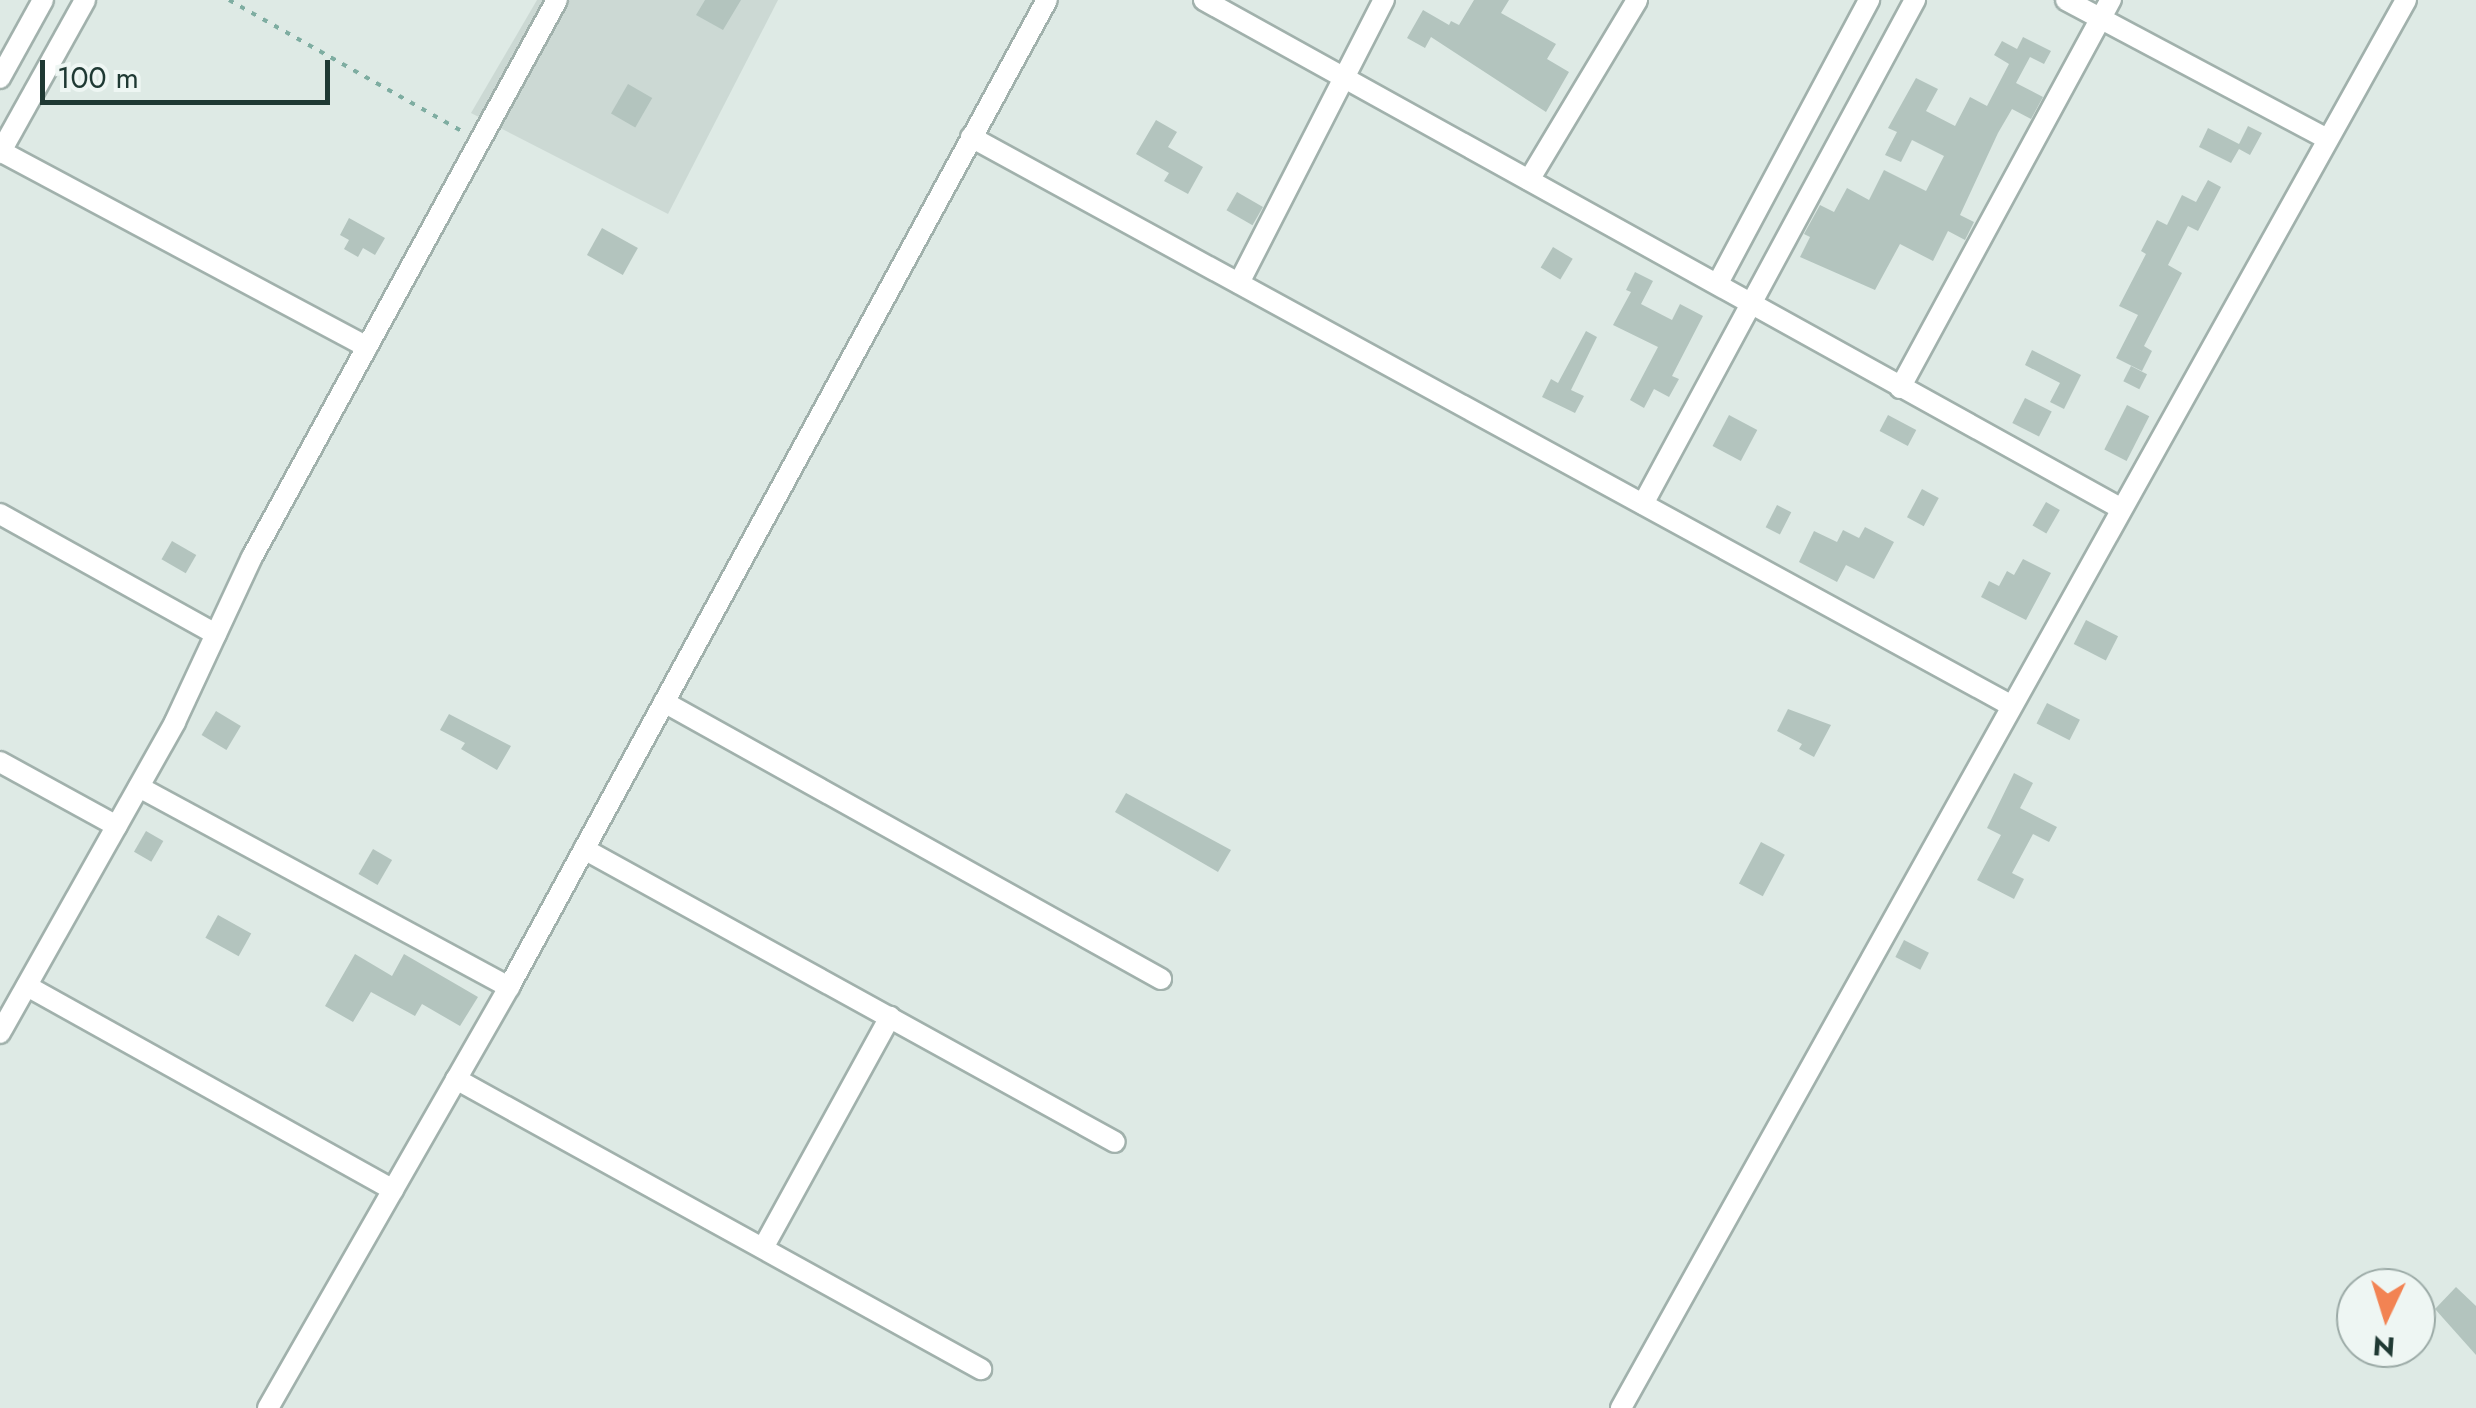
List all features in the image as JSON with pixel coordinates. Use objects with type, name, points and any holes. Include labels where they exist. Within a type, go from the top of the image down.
[{"type":"street","points":[[0,78],[43,0]]},
{"type":"street","points":[[85,0],[0,152],[367,347]]},
{"type":"street","points":[[1,1030],[117,826],[252,558],[557,0]]},
{"type":"street","points":[[268,1407],[509,987],[1047,0]]},
{"type":"street","points":[[1204,0],[2120,508]]},
{"type":"street","points":[[1239,283],[1384,0]]},
{"type":"street","points":[[1530,180],[1637,0]]},
{"type":"street","points":[[1718,283],[1869,0]]},
{"type":"street","points":[[1643,504],[1915,0]]},
{"type":"street","points":[[2066,0],[2326,138]]},
{"type":"street","points":[[1900,388],[2111,0]]},
{"type":"street","points":[[1621,1408],[2406,0]]},
{"type":"street","points":[[972,136],[2010,705]]},
{"type":"street","points":[[0,514],[216,634]]},
{"type":"street","points":[[664,702],[1161,979]]},
{"type":"street","points":[[0,762],[117,826]]},
{"type":"street","points":[[138,787],[509,987]]},
{"type":"street","points":[[584,848],[1115,1142]]},
{"type":"street","points":[[27,986],[393,1190]]},
{"type":"street","points":[[763,1248],[890,1018]]},
{"type":"street","points":[[456,1080],[981,1369]]},
{"type":"path","points":[[229,0],[480,141]]},
{"type":"shaded area","points":[[537,0],[778,0],[668,214],[471,113]]},
{"type":"building","points":[[705,0],[741,0],[723,30],[696,15]]},
{"type":"building","points":[[1474,0],[1509,0],[1501,13],[1556,44],[1547,59],[1569,72],[1546,112],[1431,37],[1425,48],[1407,38],[1423,10],[1449,25],[1451,21],[1459,25]]},
{"type":"building","points":[[2023,37],[2051,51],[2044,64],[2030,57],[2016,83],[2043,97],[2031,119],[2012,109],[1998,133],[1960,215],[1974,222],[1965,240],[1948,231],[1933,261],[1900,244],[1875,290],[1800,257],[1810,237],[1804,234],[1820,205],[1834,212],[1847,188],[1869,200],[1884,170],[1926,191],[1944,156],[1912,140],[1901,162],[1885,155],[1897,132],[1888,128],[1916,78],[1938,89],[1926,111],[1955,126],[1970,97],[1987,106],[2009,64],[1994,55],[2002,41],[2017,49]]},
{"type":"building","points":[[628,84],[652,98],[635,127],[611,113]]},
{"type":"building","points":[[1156,120],[1177,132],[1168,147],[1203,167],[1188,194],[1164,181],[1169,173],[1136,154]]},
{"type":"building","points":[[2248,126],[2262,133],[2250,155],[2239,149],[2231,163],[2199,147],[2208,128],[2239,144]]},
{"type":"building","points":[[2208,180],[2221,187],[2198,231],[2188,226],[2168,265],[2182,273],[2144,346],[2152,351],[2142,371],[2116,358],[2138,315],[2119,306],[2146,254],[2141,251],[2157,220],[2167,225],[2182,195],[2196,202]]},
{"type":"building","points":[[1237,192],[1263,207],[1252,225],[1226,210]]},
{"type":"building","points":[[349,218],[385,238],[375,255],[363,248],[358,257],[344,249],[349,240],[340,235]]},
{"type":"building","points":[[602,228],[638,248],[623,275],[587,255]]},
{"type":"building","points":[[1553,247],[1573,259],[1560,279],[1541,268]]},
{"type":"building","points":[[1635,272],[1653,281],[1641,304],[1672,320],[1680,304],[1703,316],[1672,376],[1679,379],[1669,397],[1654,389],[1644,408],[1630,400],[1658,347],[1613,325],[1631,292],[1626,290]]},
{"type":"building","points":[[1586,331],[1597,337],[1571,390],[1584,396],[1575,413],[1542,397],[1551,379],[1558,383]]},
{"type":"building","points":[[2032,350],[2081,375],[2064,409],[2050,402],[2060,383],[2025,365]]},
{"type":"building","points":[[2131,366],[2147,374],[2139,389],[2123,381]]},
{"type":"building","points":[[2025,398],[2052,412],[2039,437],[2012,423]]},
{"type":"building","points":[[2127,405],[2149,416],[2127,461],[2104,450]]},
{"type":"building","points":[[1729,415],[1757,430],[1741,461],[1713,446]]},
{"type":"building","points":[[1888,415],[1916,430],[1908,446],[1880,431]]},
{"type":"building","points":[[1922,489],[1939,498],[1924,526],[1907,517]]},
{"type":"building","points":[[2046,502],[2060,510],[2046,533],[2032,525]]},
{"type":"building","points":[[1777,505],[1791,512],[1780,535],[1766,527]]},
{"type":"building","points":[[1865,527],[1894,542],[1874,579],[1846,565],[1837,582],[1799,562],[1814,531],[1837,542],[1843,530],[1859,538]]},
{"type":"building","points":[[172,541],[196,555],[186,573],[162,559]]},
{"type":"building","points":[[2023,559],[2051,573],[2026,620],[1981,597],[1989,581],[1999,586],[2007,571],[2014,575]]},
{"type":"building","points":[[2086,620],[2118,636],[2106,660],[2074,644]]},
{"type":"building","points":[[2047,703],[2080,720],[2070,740],[2037,723]]},
{"type":"building","points":[[1788,709],[1831,725],[1814,757],[1799,749],[1802,744],[1777,731]]},
{"type":"building","points":[[216,711],[241,726],[226,750],[202,735]]},
{"type":"building","points":[[449,714],[511,746],[497,770],[461,749],[465,743],[440,730]]},
{"type":"building","points":[[2014,773],[2033,783],[2020,808],[2057,827],[2049,842],[2033,834],[2012,873],[2024,879],[2014,899],[1977,880],[2001,835],[1987,828]]},
{"type":"building","points":[[1126,793],[1231,850],[1218,872],[1115,812]]},
{"type":"building","points":[[146,831],[163,841],[151,862],[134,852]]},
{"type":"building","points":[[1761,842],[1785,855],[1763,896],[1739,883]]},
{"type":"building","points":[[373,849],[392,860],[378,885],[358,874]]},
{"type":"building","points":[[218,915],[251,933],[239,956],[205,938]]},
{"type":"building","points":[[1904,940],[1929,953],[1920,970],[1895,957]]},
{"type":"building","points":[[355,954],[392,976],[404,954],[478,997],[460,1026],[422,1004],[415,1016],[371,992],[353,1022],[325,1006]]},
{"type":"building","points":[[2456,1287],[2476,1306],[2476,1355],[2436,1310]]}]
